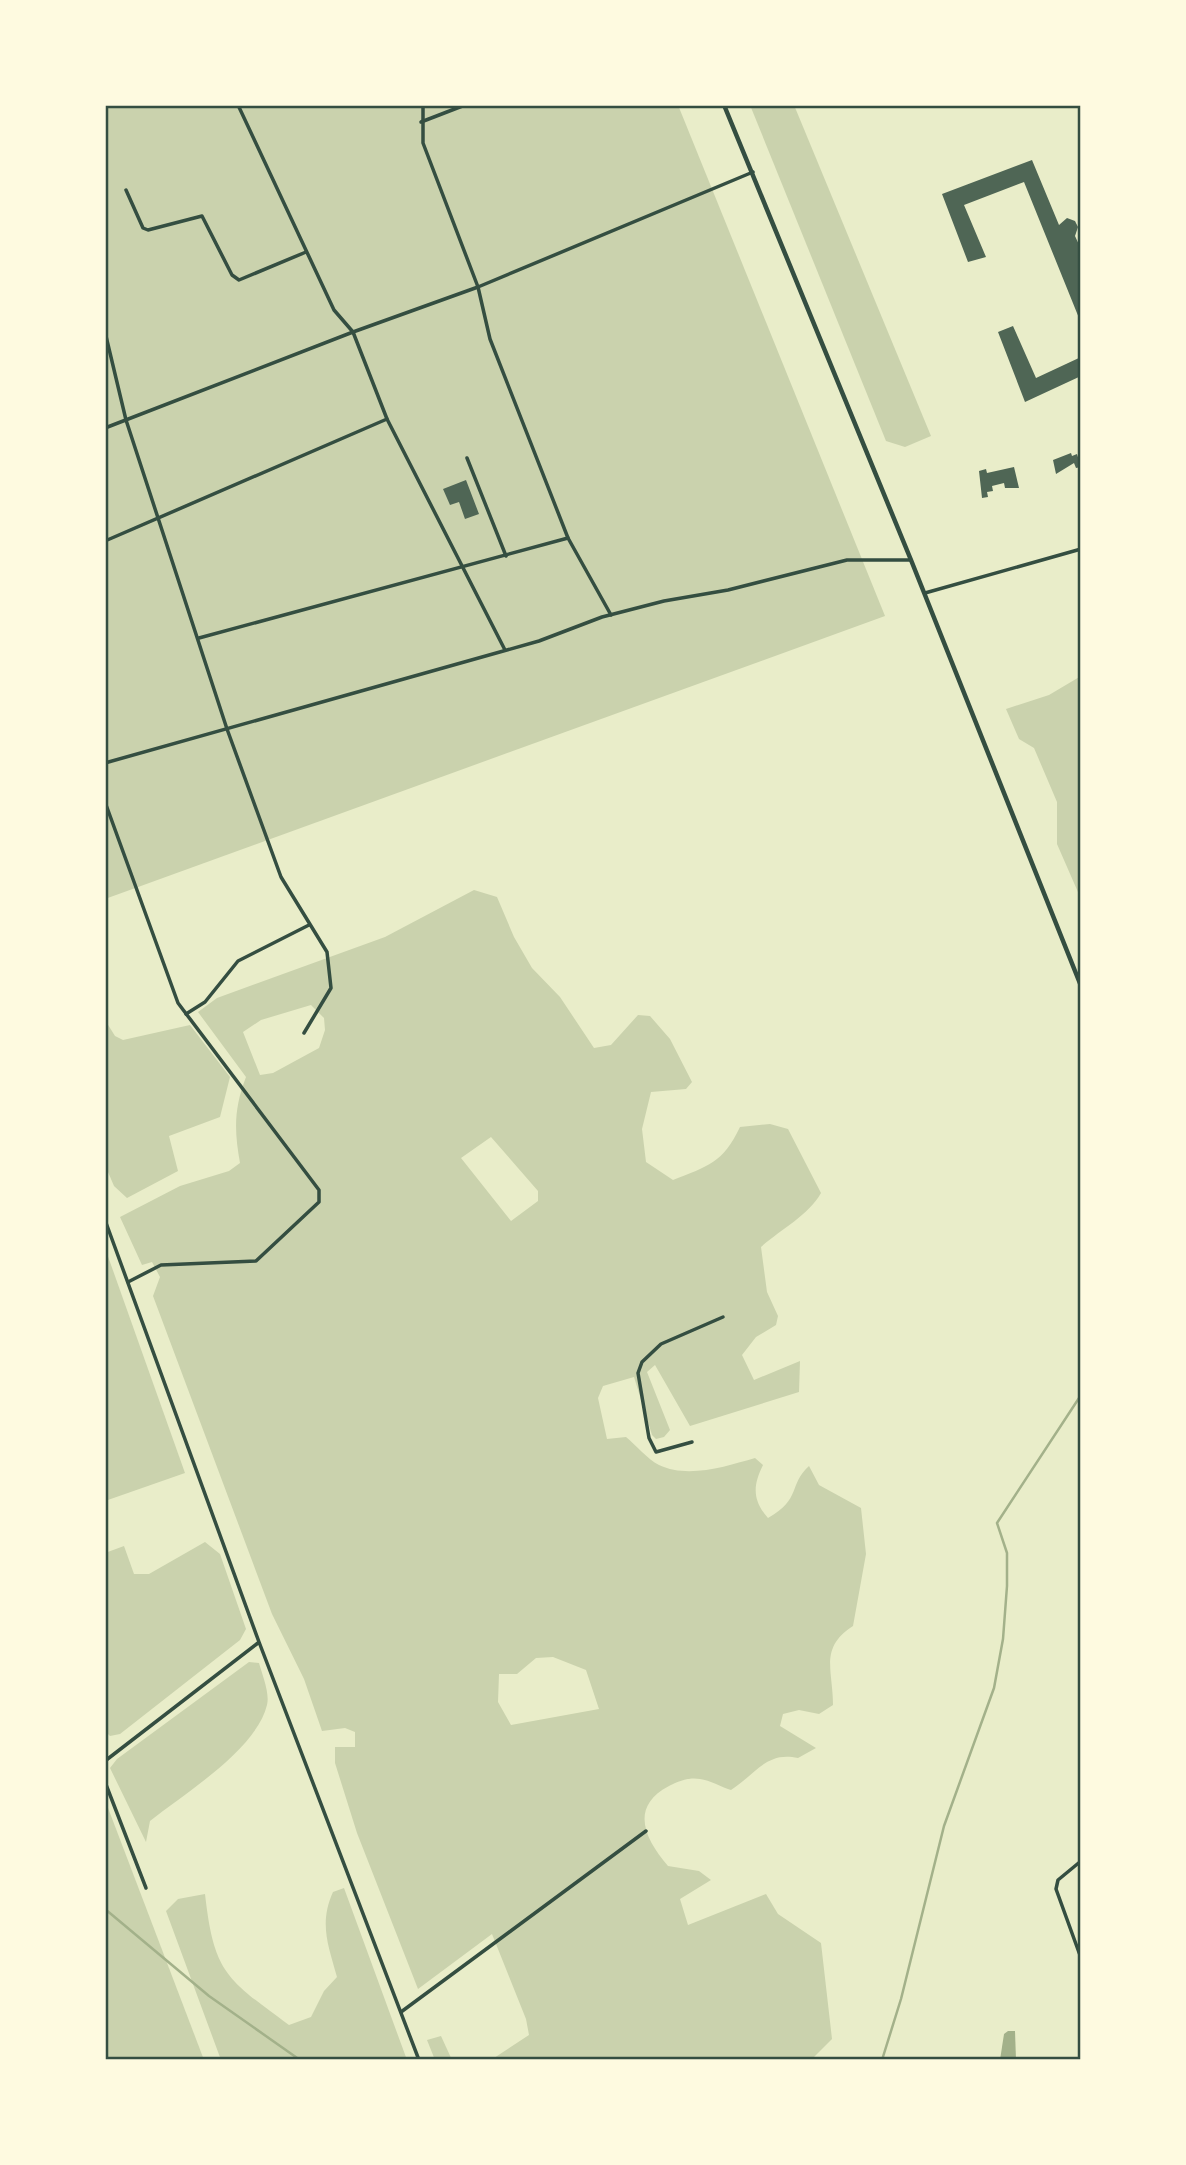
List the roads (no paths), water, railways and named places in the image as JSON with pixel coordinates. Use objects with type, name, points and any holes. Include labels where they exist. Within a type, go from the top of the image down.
[{"type":"street","points":[[238,105],[334,310],[353,332],[387,419],[505,650]]},
{"type":"street","points":[[423,105],[423,143],[478,287],[490,338],[568,538],[611,615]]},
{"type":"street","points":[[421,122],[466,105]]},
{"type":"street","points":[[724,105],[925,593],[1081,986]]},
{"type":"street","points":[[105,428],[353,332],[478,287],[753,172]]},
{"type":"street","points":[[126,190],[144,228],[148,230],[202,216],[232,275],[239,280],[307,252]]},
{"type":"street","points":[[105,332],[127,420],[200,638],[227,729],[281,877],[327,952],[331,988],[304,1034]]},
{"type":"street","points":[[105,541],[387,419]]},
{"type":"street","points":[[467,458],[506,556]]},
{"type":"street","points":[[200,638],[568,538]]},
{"type":"street","points":[[925,593],[1081,549]]},
{"type":"street","points":[[105,763],[505,650],[611,615],[664,601],[728,590],[847,560],[911,560]]},
{"type":"street","points":[[105,802],[178,1003],[319,1189],[319,1202],[256,1261],[160,1265],[128,1282]]},
{"type":"street","points":[[186,1014],[205,1002],[238,961],[310,925]]},
{"type":"street","points":[[105,1220],[259,1642],[419,2060]]},
{"type":"street","points":[[692,1442],[656,1452],[649,1438],[638,1373],[642,1362],[661,1344],[723,1317]]},
{"type":"street","points":[[105,1761],[259,1642]]},
{"type":"street","points":[[105,1782],[146,1888]]},
{"type":"street","points":[[401,2012],[646,1831]]},
{"type":"street","points":[[1081,1861],[1058,1880],[1056,1889],[1081,1958]]},
{"type":"waterway","points":[[882,2060],[901,1999],[944,1826],[994,1688],[1003,1639],[1007,1586],[1007,1553],[997,1523],[1081,1395]]},
{"type":"waterway","points":[[105,1909],[209,1996],[300,2060]]}]
